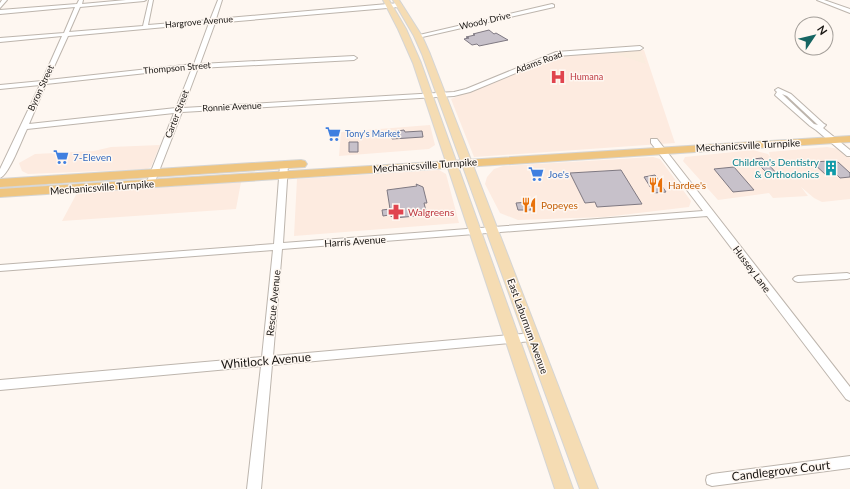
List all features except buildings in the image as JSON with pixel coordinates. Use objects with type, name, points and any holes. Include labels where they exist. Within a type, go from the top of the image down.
[{"type":"highway","name":"Mechanicsville Turnpike","points":[[0,183],[153,178],[284,170],[657,145],[821,130],[850,130]]},
{"type":"highway","name":"Mechanicsville Turnpike","points":[[657,145],[850,139]]},
{"type":"highway","name":"Mechanicsville Turnpike","points":[[0,193],[153,178]]},
{"type":"main road","name":"East Laburnum Avenue","points":[[398,2],[418,36],[442,94],[589,489]]},
{"type":"main road","name":"East Laburnum Avenue","points":[[387,3],[414,55],[429,95],[511,339],[564,489]]},
{"type":"street","points":[[0,6],[5,0]]},
{"type":"street","points":[[0,12],[80,3],[144,0]]},
{"type":"street","points":[[145,27],[151,0]]},
{"type":"street","name":"Carter Street","points":[[153,178],[220,0]]},
{"type":"street","points":[[819,0],[850,11]]},
{"type":"street","name":"Hargrove Avenue","points":[[0,40],[212,21],[398,2]]},
{"type":"street","name":"Byron Street","points":[[0,176],[80,3]]},
{"type":"street","name":"Woody Drive","points":[[418,36],[552,6]]},
{"type":"street","name":"Adams Road","points":[[442,94],[468,90],[556,54],[640,48]]},
{"type":"street","name":"Thompson Street","points":[[0,86],[195,66],[354,58]]},
{"type":"street","points":[[779,91],[778,95],[812,125],[821,130],[850,154]]},
{"type":"street","name":"Ronnie Avenue","points":[[23,127],[179,110],[442,94]]},
{"type":"street","name":"Hussey Lane","points":[[657,145],[850,396]]},
{"type":"street","name":"Rescue Avenue","points":[[254,489],[278,247],[284,170]]},
{"type":"street","name":"Harris Avenue","points":[[0,268],[710,213]]},
{"type":"street","points":[[798,279],[849,278]]},
{"type":"street","name":"Whitlock Avenue","points":[[0,384],[532,337]]},
{"type":"street","name":"Candlegrove Court","points":[[712,480],[850,462]]},
{"type":"shaded area","points":[[644,50],[675,143],[474,157],[451,99],[555,56],[565,54]]},
{"type":"shaded area","points":[[641,51],[646,64],[610,52]]},
{"type":"shaded area","points":[[430,125],[435,145],[429,149],[339,156],[341,132]]},
{"type":"shaded area","points":[[160,145],[151,167],[147,169],[28,174],[22,171],[19,163],[35,154],[94,151],[111,147]]},
{"type":"shaded area","points":[[827,147],[839,149],[850,158],[850,199],[822,202],[814,198],[801,187],[808,196],[773,198],[769,193],[718,200],[683,161],[685,157],[753,150],[768,154],[770,157],[769,152]]},
{"type":"shaded area","points":[[653,157],[660,159],[691,201],[689,207],[605,217],[518,220],[500,213],[485,184],[487,177],[494,169],[503,166]]},
{"type":"shaded area","points":[[439,170],[446,174],[459,223],[294,236],[297,179]]},
{"type":"shaded area","points":[[241,182],[236,209],[62,221],[77,193]]},
{"type":"place","name":"Humana","points":[[558,77]]},
{"type":"place","name":"Tony's Market","points":[[333,134]]},
{"type":"place","name":"7-Eleven","points":[[61,157]]},
{"type":"place","name":"Children's Dentistry & Orthodonics","points":[[831,168]]},
{"type":"place","name":"Joe's","points":[[536,174]]},
{"type":"place","name":"Hardee's","points":[[656,185]]},
{"type":"place","name":"Popeyes","points":[[529,205]]},
{"type":"place","name":"Walgreens","points":[[396,212]]}]
